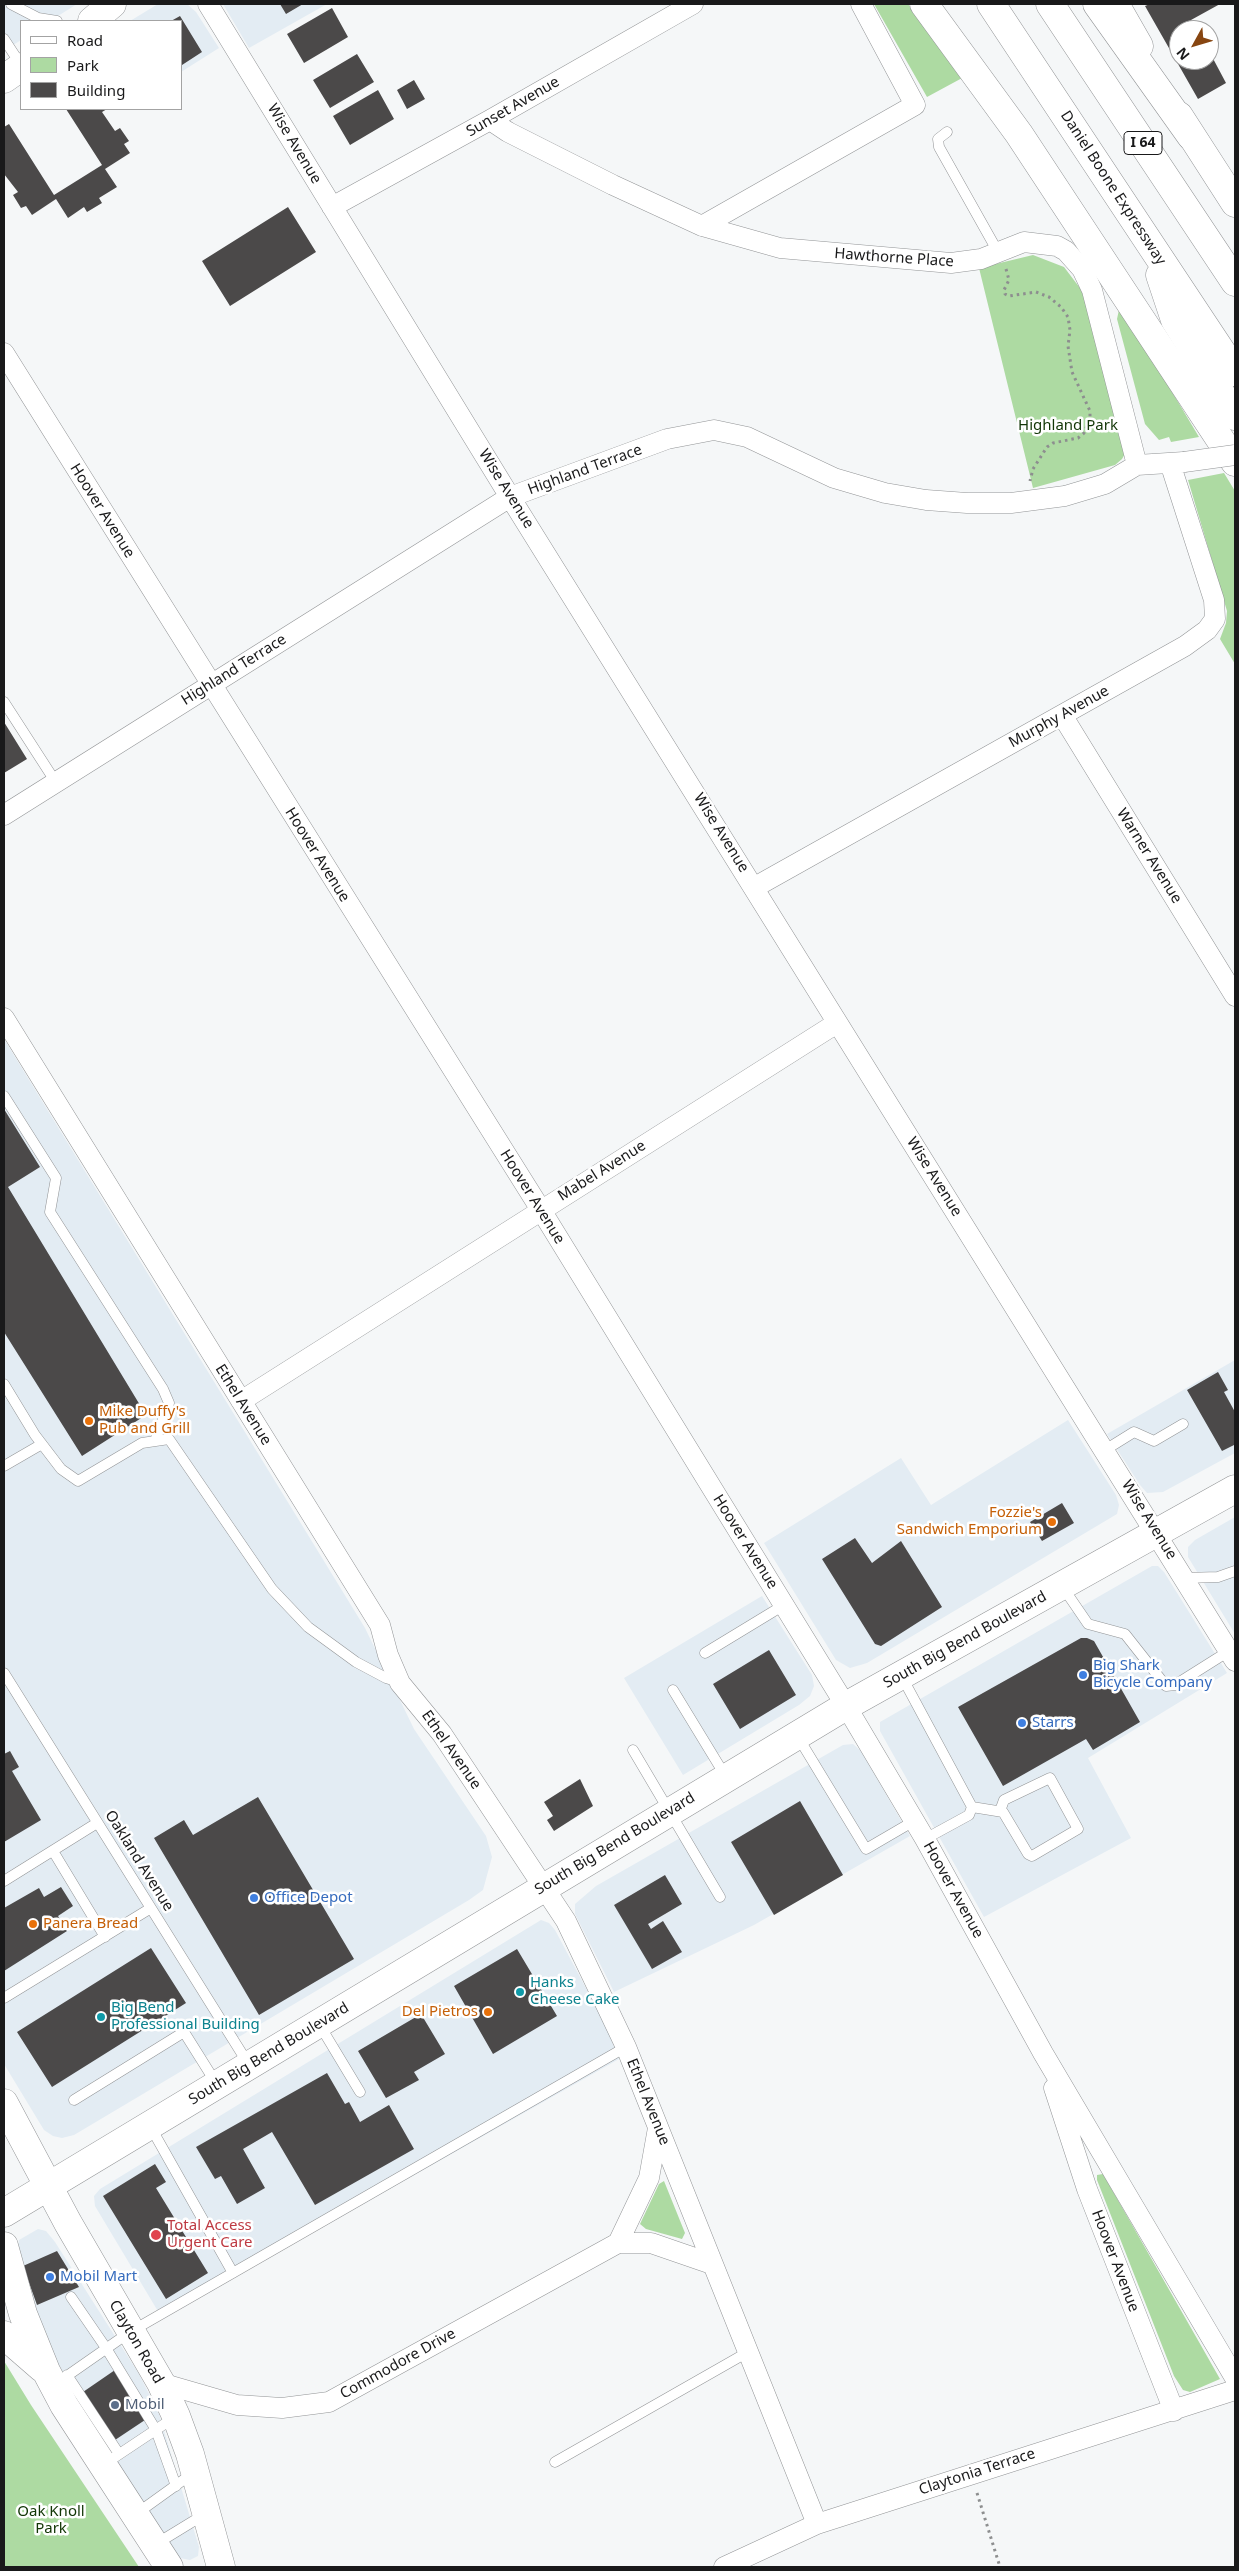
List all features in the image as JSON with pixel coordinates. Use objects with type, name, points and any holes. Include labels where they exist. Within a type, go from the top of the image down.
[{"type":"main road","points":[[93,20],[112,4]]},
{"type":"main road","points":[[924,4],[1019,134],[1235,462]]},
{"type":"main road","name":"Daniel Boone Expressway","points":[[991,4],[1235,372]]},
{"type":"main road","name":"I 64","points":[[1050,4],[1235,282]]},
{"type":"main road","points":[[1096,4],[1191,136],[1235,202]]},
{"type":"main road","points":[[1115,4],[1191,136]]},
{"type":"main road","points":[[4,79],[20,67]]},
{"type":"main road","points":[[1151,245],[1174,320],[1235,416]]},
{"type":"main road","name":"South Big Bend Boulevard","points":[[4,2213],[218,2086],[319,2023],[846,1706],[1235,1489]]},
{"type":"main road","name":"Clayton Road","points":[[4,2103],[48,2186],[161,2384],[166,2423],[185,2479],[206,2514],[221,2567]]},
{"type":"main road","points":[[4,2246],[23,2314],[56,2377],[111,2460],[136,2515],[169,2567]]},
{"type":"main road","points":[[4,2335],[56,2377]]},
{"type":"street","name":"Wise Avenue","points":[[208,4],[510,497],[755,887],[1232,1656]]},
{"type":"street","name":"Sunset Avenue","points":[[332,207],[490,120],[693,4]]},
{"type":"street","points":[[702,226],[915,105],[862,4]]},
{"type":"street","name":"Hawthorne Place","points":[[490,120],[508,132],[613,185],[702,226],[780,248],[936,263],[975,261],[1024,242],[1057,246],[1066,251],[1087,277],[1137,465]]},
{"type":"street","name":"Hoover Avenue","points":[[4,353],[210,685],[541,1210],[846,1706],[925,1839],[1043,2053],[1235,2378]]},
{"type":"street","name":"Highland Terrace","points":[[4,815],[55,781],[510,497],[667,440],[714,430],[746,436],[834,478],[885,493],[926,500],[1011,503],[1065,496],[1106,484],[1137,465],[1235,455]]},
{"type":"street","name":"Murphy Avenue","points":[[755,887],[1184,646],[1207,630],[1214,619],[1214,600],[1177,462]]},
{"type":"street","name":"Warner Avenue","points":[[1062,715],[1235,996]]},
{"type":"street","name":"Ethel Avenue","points":[[4,1018],[380,1625],[388,1655],[400,1683],[442,1734],[566,1920],[626,2047],[817,2524]]},
{"type":"street","name":"Mabel Avenue","points":[[241,1401],[837,1022]]},
{"type":"street","name":"Hoover Avenue","points":[[1043,2053],[1087,2189],[1174,2411]]},
{"type":"street","points":[[618,2243],[649,2178],[658,2128]]},
{"type":"street","name":"Commodore Drive","points":[[161,2384],[237,2405],[282,2408],[329,2402],[618,2243],[651,2243],[712,2264]]},
{"type":"street","name":"Claytonia Terrace","points":[[724,2567],[817,2524],[970,2473],[1174,2411],[1235,2390]]},
{"type":"lane","points":[[11,4],[38,18],[51,20]]},
{"type":"lane","points":[[4,39],[20,64]]},
{"type":"lane","points":[[947,132],[938,139],[939,147],[998,252]]},
{"type":"lane","points":[[4,702],[55,781]]},
{"type":"lane","points":[[4,1096],[56,1178],[50,1212],[163,1389],[169,1403],[155,1441]]},
{"type":"lane","points":[[4,1384],[42,1444],[61,1469],[78,1481],[142,1443],[169,1439],[272,1589],[308,1627],[356,1662],[386,1678],[400,1683]]},
{"type":"lane","points":[[1105,1450],[1134,1432],[1154,1441],[1183,1424]]},
{"type":"lane","points":[[4,1466],[42,1444]]},
{"type":"lane","points":[[1185,1578],[1218,1577],[1234,1572]]},
{"type":"lane","points":[[1061,1586],[1088,1624],[1125,1634],[1166,1686],[1176,1685],[1232,1656]]},
{"type":"lane","points":[[705,1653],[784,1606]]},
{"type":"lane","name":"Oakland Avenue","points":[[4,1673],[249,2066]]},
{"type":"lane","points":[[902,1676],[972,1807],[969,1815],[925,1839]]},
{"type":"lane","points":[[673,1690],[726,1778]]},
{"type":"lane","points":[[797,1736],[866,1849],[914,1821]]},
{"type":"lane","points":[[633,1750],[671,1811],[720,1897]]},
{"type":"lane","points":[[972,1807],[1000,1811],[1004,1814],[1028,1854],[1032,1856],[1078,1829],[1050,1778],[1004,1800],[1000,1811]]},
{"type":"lane","points":[[4,1881],[97,1823]]},
{"type":"lane","points":[[53,1851],[105,1937]]},
{"type":"lane","points":[[4,1998],[151,1908]]},
{"type":"lane","points":[[319,2023],[360,2092]]},
{"type":"lane","points":[[74,2100],[184,2032],[218,2086]]},
{"type":"lane","points":[[56,2377],[130,2332],[626,2047]]},
{"type":"lane","points":[[150,2126],[233,2273]]},
{"type":"lane","points":[[71,2297],[106,2348],[166,2423],[111,2460]]},
{"type":"lane","points":[[555,2462],[748,2352]]},
{"type":"lane","points":[[136,2515],[185,2479]]},
{"type":"lane","points":[[155,2545],[206,2514]]},
{"type":"path","points":[[998,252],[1009,280],[1004,290],[1005,294],[1009,296],[1036,292],[1049,297],[1061,307],[1068,317],[1070,330],[1068,346],[1072,372],[1090,410],[1088,426],[1078,438],[1054,443],[1047,447],[1034,469],[1028,489]]},
{"type":"path","points":[[970,2473],[1000,2567]]},
{"type":"shaded area","points":[[4,4],[77,4],[52,20],[20,20],[20,41],[4,51]]},
{"type":"shaded area","points":[[158,4],[187,4],[196,12],[219,48],[182,71],[182,20],[132,20]]},
{"type":"shaded area","points":[[223,4],[327,4],[249,48]]},
{"type":"shaded area","points":[[4,1039],[365,1628],[414,1729],[486,1836],[492,1857],[483,1890],[469,1900],[74,2135],[62,2138],[53,2136],[44,2130],[4,2064]]},
{"type":"shaded area","points":[[1235,1360],[1235,1453],[1163,1492],[1147,1493],[1107,1434]]},
{"type":"shaded area","points":[[1068,1420],[1116,1495],[1119,1505],[1117,1514],[867,1663],[850,1668],[836,1660],[764,1543],[901,1458],[931,1505]]},
{"type":"shaded area","points":[[1235,1517],[1235,1634],[1188,1557],[1188,1547],[1195,1540]]},
{"type":"shaded area","points":[[1152,1566],[1158,1566],[1164,1572],[1227,1673],[1088,1758],[1131,1838],[984,1917],[880,1731],[880,1722]]},
{"type":"shaded area","points":[[762,1596],[812,1675],[814,1686],[810,1696],[799,1705],[683,1775],[624,1678]]},
{"type":"shaded area","points":[[853,1744],[861,1751],[910,1836],[754,1925],[614,1992],[575,1914],[575,1904],[596,1886],[843,1745]]},
{"type":"shaded area","points":[[541,1920],[549,1923],[555,1930],[604,2022],[619,2059],[162,2318],[95,2206],[94,2196],[100,2189]]},
{"type":"shaded area","points":[[38,2229],[46,2231],[55,2242],[139,2374],[159,2414],[199,2547],[198,2556],[190,2560],[180,2558],[171,2548],[68,2382],[46,2341],[18,2249],[19,2240]]},
{"type":"green space","points":[[874,4],[908,4],[964,77],[927,97]]},
{"type":"green space","name":"Highland Park","points":[[1033,255],[1064,267],[1083,292],[1126,452],[1115,465],[1033,488],[979,268]]},
{"type":"green space","points":[[1120,305],[1199,437],[1171,442],[1169,437],[1159,440],[1145,424],[1117,319]]},
{"type":"green space","points":[[1224,473],[1235,491],[1235,664],[1220,639],[1226,623],[1227,611],[1188,480]]},
{"type":"green space","points":[[1103,2174],[1220,2379],[1190,2392],[1183,2390],[1174,2376],[1097,2180],[1097,2175]]},
{"type":"green space","points":[[664,2181],[685,2233],[682,2239],[646,2229],[640,2224],[659,2184]]},
{"type":"green space","name":"Oak Knoll Park","points":[[4,2361],[31,2405],[139,2567],[4,2567]]},
{"type":"building","points":[[280,4],[303,4],[286,14]]},
{"type":"building","points":[[1150,4],[1220,4],[1191,20],[1169,20],[1169,48],[1145,6]]},
{"type":"building","points":[[332,8],[348,37],[304,63],[287,34]]},
{"type":"building","points":[[180,16],[202,52],[182,65],[182,20],[173,20]]},
{"type":"building","points":[[357,54],[374,82],[330,108],[313,80]]},
{"type":"building","points":[[1181,70],[1219,70],[1226,83],[1198,99]]},
{"type":"building","points":[[414,80],[425,99],[407,109],[397,90]]},
{"type":"building","points":[[378,90],[394,119],[350,145],[333,116]]},
{"type":"building","points":[[67,110],[105,110],[102,112],[115,131],[120,128],[129,141],[124,144],[130,153],[105,169],[117,187],[99,198],[102,203],[87,212],[84,207],[68,218],[56,199],[32,215],[26,206],[21,208],[13,195],[18,192],[4,174],[4,127],[9,124],[54,195],[102,165]]},
{"type":"building","points":[[288,207],[316,252],[230,306],[202,261]]},
{"type":"building","points":[[4,722],[27,759],[4,773]]},
{"type":"building","points":[[4,1109],[40,1167],[8,1187],[146,1415],[82,1456],[4,1332]]},
{"type":"building","points":[[1218,1372],[1228,1390],[1224,1392],[1235,1412],[1235,1447],[1234,1445],[1222,1451],[1187,1390]]},
{"type":"building","name":"Fozzie's Sandwich Emporium","points":[[1062,1503],[1074,1523],[1042,1541],[1030,1522]]},
{"type":"building","points":[[855,1538],[872,1563],[901,1541],[942,1607],[881,1646],[875,1644],[822,1559]]},
{"type":"building","name":"Starrs","points":[[1081,1638],[1094,1641],[1140,1722],[1093,1750],[1086,1739],[1003,1786],[958,1707]]},
{"type":"building","points":[[769,1650],[796,1695],[740,1729],[713,1684]]},
{"type":"building","points":[[10,1751],[19,1767],[12,1771],[41,1820],[4,1842],[4,1754]]},
{"type":"building","points":[[580,1779],[593,1806],[554,1831],[547,1820],[553,1816],[544,1802]]},
{"type":"building","name":"Office Depot","points":[[258,1797],[354,1959],[259,2015],[154,1838],[184,1820],[193,1835]]},
{"type":"building","points":[[800,1801],[843,1875],[774,1915],[731,1842]]},
{"type":"building","points":[[665,1875],[682,1904],[648,1924],[651,1929],[663,1921],[682,1952],[652,1969],[614,1905]]},
{"type":"building","name":"Panera Bread","points":[[61,1887],[73,1906],[58,1916],[67,1931],[4,1971],[4,1908],[39,1888],[44,1897]]},
{"type":"building","name":"Big Bend Professional Building","points":[[151,1948],[186,2003],[52,2087],[17,2032]]},
{"type":"building","points":[[517,1949],[557,2016],[493,2054],[454,1986]]},
{"type":"building","points":[[421,2014],[445,2054],[414,2072],[419,2080],[386,2098],[358,2051]]},
{"type":"building","points":[[327,2073],[345,2104],[349,2102],[360,2122],[389,2105],[414,2149],[315,2205],[272,2132],[243,2149],[265,2188],[237,2204],[221,2176],[215,2179],[196,2147]]},
{"type":"building","name":"Total Access Urgent Care","points":[[155,2164],[166,2182],[156,2188],[208,2273],[166,2299],[103,2196]]},
{"type":"building","name":"Mobil Mart","points":[[57,2251],[79,2287],[37,2305],[23,2266]]},
{"type":"building","name":"Mobil","points":[[115,2370],[148,2418],[115,2440],[83,2392]]},
{"type":"place","name":"Mike Duffy's Pub and Grill","points":[[89,1421]]},
{"type":"place","name":"Fozzie's Sandwich Emporium","points":[[1052,1522]]},
{"type":"place","name":"Big Shark Bicycle Company","points":[[1083,1675]]},
{"type":"place","name":"Starrs","points":[[1022,1723]]},
{"type":"place","name":"Office Depot","points":[[254,1898]]},
{"type":"place","name":"Panera Bread","points":[[33,1924]]},
{"type":"place","name":"Hanks Cheese Cake","points":[[520,1992]]},
{"type":"place","name":"Del Pietros","points":[[488,2012]]},
{"type":"place","name":"Big Bend Professional Building","points":[[101,2017]]},
{"type":"place","name":"Total Access Urgent Care","points":[[156,2235]]},
{"type":"place","name":"Mobil Mart","points":[[50,2277]]},
{"type":"place","name":"Mobil","points":[[115,2405]]}]
